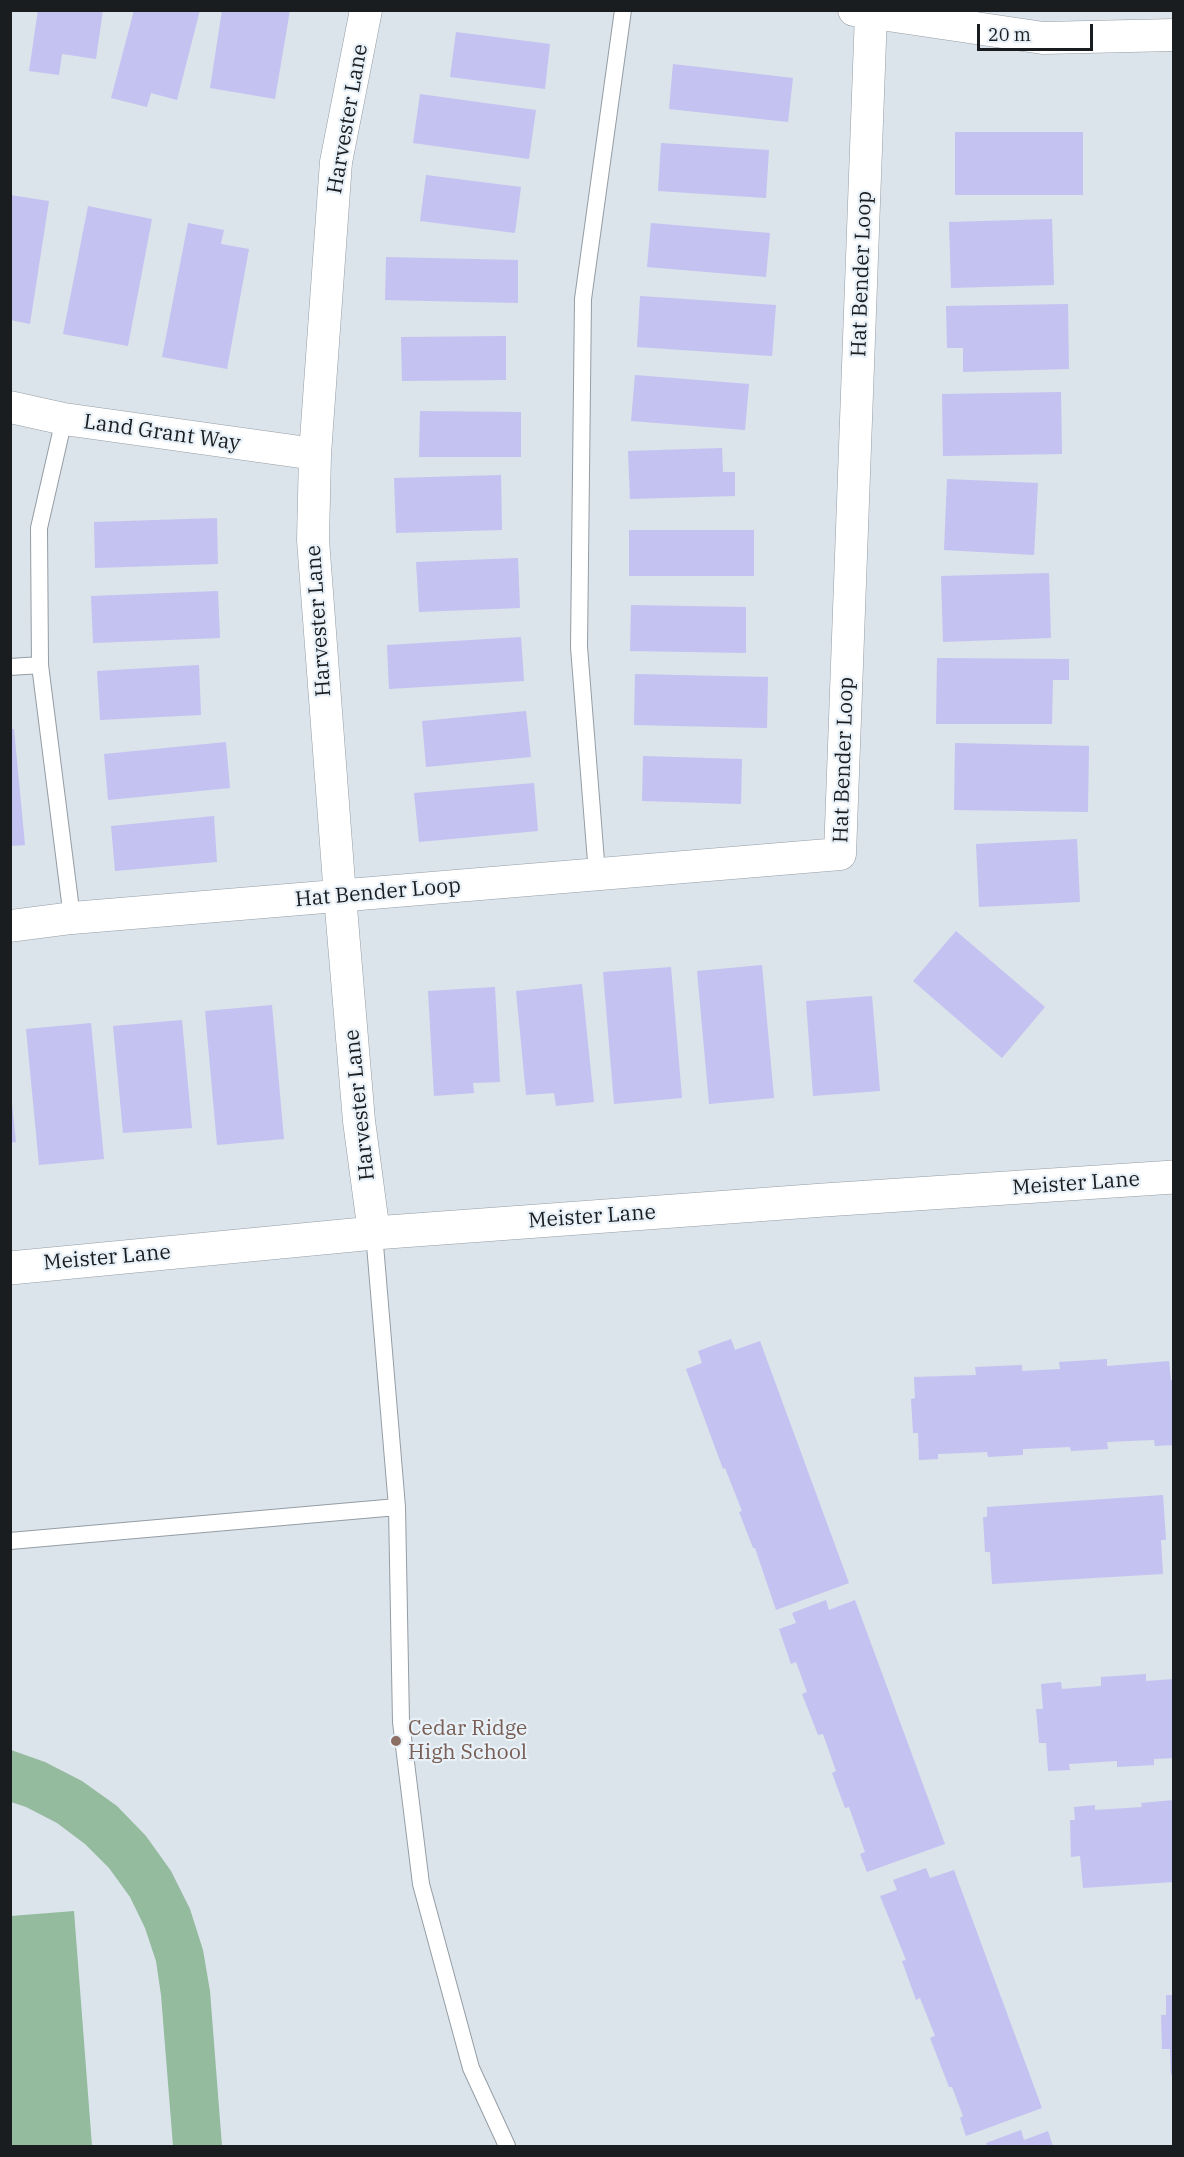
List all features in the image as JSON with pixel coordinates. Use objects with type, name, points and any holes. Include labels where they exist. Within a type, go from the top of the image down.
[{"type":"street","name":"Harvester Lane","points":[[366,10],[336,162],[315,454],[313,540],[359,1121],[374,1233]]},
{"type":"street","name":"Hat Bender Loop","points":[[10,926],[72,918],[840,854],[862,12],[1043,38],[1173,36]]},
{"type":"street","name":"Land Grant Way","points":[[10,407],[64,419],[315,454]]},
{"type":"street","name":"Meister Lane","points":[[10,1268],[374,1233],[824,1200],[1173,1178]]},
{"type":"lane","points":[[597,874],[579,646],[583,299],[623,10]]},
{"type":"lane","points":[[64,419],[39,528],[40,665],[72,918]]},
{"type":"lane","points":[[10,667],[40,665]]},
{"type":"lane","points":[[374,1233],[397,1507],[401,1722],[421,1884],[471,2068],[507,2146]]},
{"type":"lane","points":[[10,1541],[397,1507]]},
{"type":"green space","points":[[11,1750],[45,1762],[82,1781],[117,1806],[146,1836],[171,1871],[190,1909],[203,1950],[210,1991],[222,2146],[173,2146],[161,1995],[156,1961],[145,1928],[130,1897],[109,1868],[85,1844],[57,1823],[11,1802]]},
{"type":"green space","points":[[74,1911],[92,2146],[11,2146],[11,1916]]},
{"type":"building","points":[[38,10],[103,10],[96,59],[62,54],[59,75],[29,71]]},
{"type":"building","points":[[134,10],[200,10],[177,100],[151,93],[147,107],[111,98]]},
{"type":"building","points":[[222,10],[290,10],[275,99],[210,88]]},
{"type":"building","points":[[456,32],[550,44],[545,89],[450,77]]},
{"type":"building","points":[[673,64],[793,78],[788,122],[669,109]]},
{"type":"building","points":[[420,94],[536,110],[529,159],[413,143]]},
{"type":"building","points":[[955,132],[1083,132],[1083,195],[955,195]]},
{"type":"building","points":[[661,143],[769,150],[766,198],[658,191]]},
{"type":"building","points":[[426,175],[521,187],[515,233],[420,221]]},
{"type":"building","points":[[10,195],[49,201],[30,324],[10,320]]},
{"type":"building","points":[[88,206],[152,219],[128,346],[63,334]]},
{"type":"building","points":[[1052,219],[1054,285],[951,288],[949,222]]},
{"type":"building","points":[[188,223],[224,230],[221,244],[249,249],[227,369],[162,357]]},
{"type":"building","points":[[651,223],[770,233],[766,277],[647,267]]},
{"type":"building","points":[[386,257],[518,260],[518,303],[385,300]]},
{"type":"building","points":[[640,296],[776,305],[772,356],[637,347]]},
{"type":"building","points":[[1068,304],[1069,369],[963,372],[963,348],[947,348],[946,306]]},
{"type":"building","points":[[506,336],[506,380],[402,381],[401,337]]},
{"type":"building","points":[[635,375],[749,384],[745,430],[631,421]]},
{"type":"building","points":[[1061,392],[1062,454],[943,456],[942,394]]},
{"type":"building","points":[[420,411],[521,412],[521,457],[419,457]]},
{"type":"building","points":[[722,448],[723,472],[735,472],[735,496],[630,499],[628,451]]},
{"type":"building","points":[[501,475],[502,530],[396,533],[394,478]]},
{"type":"building","points":[[947,479],[1038,483],[1034,555],[944,550]]},
{"type":"building","points":[[217,518],[218,564],[95,568],[94,522]]},
{"type":"building","points":[[629,530],[754,530],[754,576],[629,576]]},
{"type":"building","points":[[518,558],[520,608],[419,612],[416,562]]},
{"type":"building","points":[[1049,573],[1051,638],[943,642],[941,576]]},
{"type":"building","points":[[218,591],[220,638],[93,643],[91,596]]},
{"type":"building","points":[[631,605],[746,607],[746,653],[630,651]]},
{"type":"building","points":[[521,637],[524,681],[389,689],[387,645]]},
{"type":"building","points":[[937,658],[1069,659],[1069,680],[1053,680],[1052,724],[936,724]]},
{"type":"building","points":[[199,665],[201,715],[100,720],[97,671]]},
{"type":"building","points":[[635,674],[768,677],[767,728],[634,725]]},
{"type":"building","points":[[526,711],[531,757],[426,767],[422,721]]},
{"type":"building","points":[[10,729],[14,729],[25,845],[10,846]]},
{"type":"building","points":[[226,742],[230,788],[108,800],[104,754]]},
{"type":"building","points":[[955,743],[1089,746],[1088,812],[954,810]]},
{"type":"building","points":[[643,756],[742,759],[741,804],[642,801]]},
{"type":"building","points":[[534,783],[538,831],[419,842],[414,793]]},
{"type":"building","points":[[214,816],[217,862],[115,871],[111,826]]},
{"type":"building","points":[[1077,839],[1080,902],[979,907],[976,844]]},
{"type":"building","points":[[956,931],[1045,1007],[1002,1058],[913,981]]},
{"type":"building","points":[[762,965],[774,1098],[709,1104],[697,971]]},
{"type":"building","points":[[671,967],[682,1098],[614,1104],[603,972]]},
{"type":"building","points":[[582,984],[594,1102],[556,1106],[554,1093],[526,1095],[516,991]]},
{"type":"building","points":[[495,987],[500,1082],[473,1083],[474,1093],[434,1096],[428,991]]},
{"type":"building","points":[[872,996],[880,1091],[813,1096],[806,1001]]},
{"type":"building","points":[[272,1005],[284,1139],[217,1145],[205,1011]]},
{"type":"building","points":[[182,1020],[192,1128],[123,1133],[113,1026]]},
{"type":"building","points":[[91,1023],[104,1159],[39,1165],[26,1029]]},
{"type":"building","points":[[10,1103],[12,1103],[16,1142],[10,1143]]},
{"type":"building","points":[[731,1339],[735,1350],[760,1341],[849,1583],[776,1610],[755,1548],[753,1548],[739,1512],[742,1511],[725,1468],[723,1469],[686,1369],[702,1363],[698,1351]]},
{"type":"building","points":[[1107,1359],[1107,1366],[1169,1361],[1171,1380],[1174,1380],[1174,1445],[1155,1446],[1154,1440],[1107,1442],[1108,1449],[1071,1451],[1070,1447],[1023,1449],[1023,1455],[988,1457],[987,1452],[938,1454],[938,1459],[919,1460],[918,1433],[913,1433],[911,1399],[915,1398],[914,1377],[976,1375],[975,1367],[1022,1365],[1022,1371],[1060,1369],[1059,1362]]},
{"type":"building","points":[[1163,1495],[1166,1540],[1161,1540],[1163,1574],[992,1584],[990,1552],[985,1552],[983,1517],[987,1517],[987,1507]]},
{"type":"building","points":[[826,1600],[829,1610],[855,1600],[945,1844],[867,1872],[860,1854],[865,1852],[849,1807],[845,1808],[832,1773],[836,1771],[823,1734],[818,1735],[802,1694],[807,1692],[796,1662],[791,1664],[779,1629],[796,1623],[792,1613]]},
{"type":"building","points":[[1146,1674],[1146,1681],[1174,1679],[1174,1758],[1154,1759],[1154,1765],[1117,1767],[1117,1761],[1069,1764],[1070,1770],[1048,1771],[1046,1743],[1039,1743],[1036,1709],[1043,1709],[1041,1684],[1061,1682],[1062,1689],[1101,1686],[1101,1677]]},
{"type":"building","points":[[1174,1800],[1174,1882],[1083,1888],[1080,1856],[1071,1857],[1070,1820],[1075,1820],[1074,1807],[1095,1805],[1095,1810],[1142,1807],[1141,1803]]},
{"type":"building","points":[[926,1868],[930,1878],[954,1870],[1042,2108],[966,2136],[960,2118],[963,2116],[930,2038],[935,2036],[920,1998],[916,2000],[902,1961],[906,1960],[880,1896],[897,1890],[893,1880]]},
{"type":"building","points":[[1166,1995],[1174,1995],[1174,2075],[1171,2075],[1170,2049],[1162,2049],[1161,2015],[1166,2015]]},
{"type":"building","points":[[1021,2130],[1024,2140],[1048,2131],[1053,2146],[987,2146],[986,2143]]},
{"type":"place","name":"Cedar Ridge High School","points":[[396,1741]]}]
